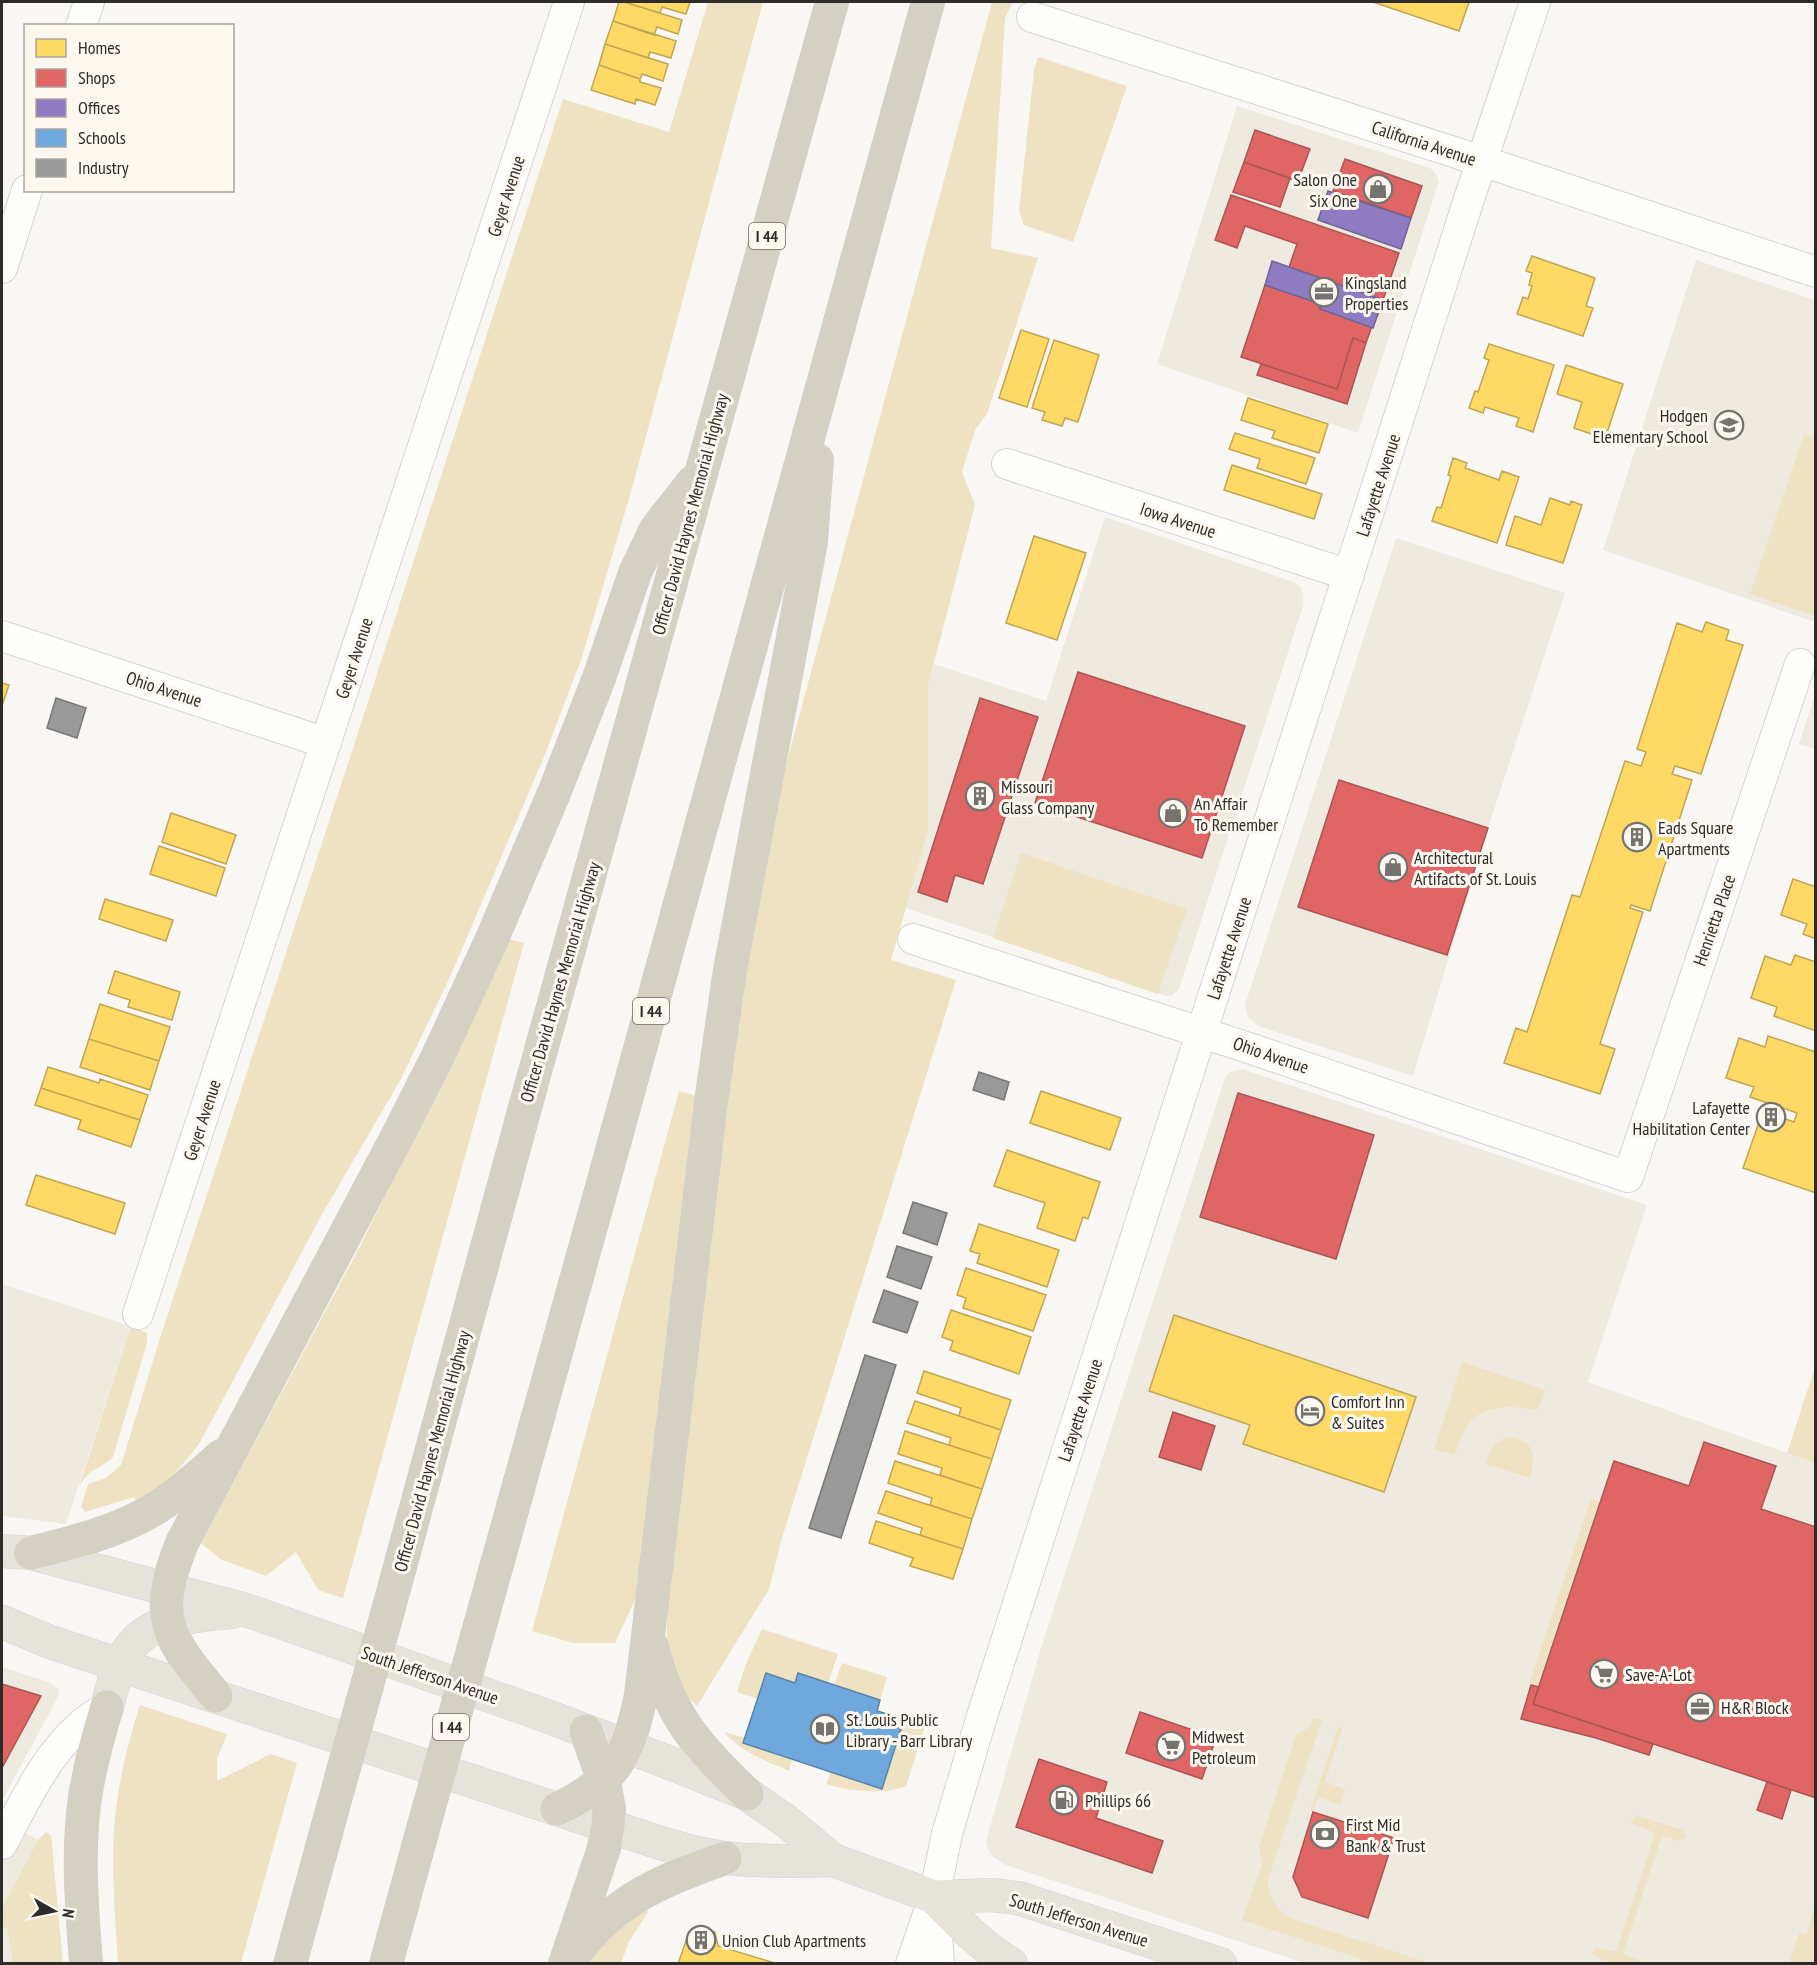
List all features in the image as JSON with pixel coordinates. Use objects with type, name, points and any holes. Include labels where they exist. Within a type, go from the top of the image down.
[{"type":"highway","name":"Officer David Haynes Memorial Highway","points":[[290,1964],[832,2]]},
{"type":"highway","name":"I 44","points":[[386,1964],[928,2]]},
{"type":"highway","points":[[557,1809],[573,1802],[604,1780],[620,1760],[637,1717],[649,1633],[711,1102],[730,970],[811,543],[822,386]]},
{"type":"highway","points":[[216,1696],[181,1651],[168,1622],[167,1588],[182,1543],[399,1133],[492,939],[554,793],[599,678],[635,573],[656,529],[702,471]]},
{"type":"highway","points":[[16,1552],[95,1535],[141,1516],[181,1490],[236,1443]]},
{"type":"highway","points":[[649,1633],[663,1686],[676,1713],[720,1769],[747,1794]]},
{"type":"highway","points":[[86,1964],[82,1897],[85,1798],[95,1745],[107,1707]]},
{"type":"highway","points":[[566,1964],[604,1848],[608,1826],[609,1809],[604,1780],[586,1731]]},
{"type":"highway","points":[[566,1964],[602,1922],[630,1899],[725,1858]]},
{"type":"main road","name":"South Jefferson Avenue","points":[[16,1552],[167,1588],[246,1610],[626,1746],[747,1794],[786,1821],[833,1860],[934,1897],[1018,1898],[1220,1964]]},
{"type":"main road","points":[[107,1707],[121,1664],[127,1651],[139,1637],[168,1622],[246,1610]]},
{"type":"main road","name":"South Jefferson Avenue","points":[[2,1622],[50,1642],[608,1826],[697,1852],[725,1858],[772,1861],[833,1860]]},
{"type":"main road","name":"South Jefferson Avenue","points":[[934,1897],[964,1929],[993,1953],[1011,1964]]},
{"type":"street","points":[[82,24],[89,2]]},
{"type":"street","name":"Geyer Avenue","points":[[138,1314],[569,2]]},
{"type":"street","name":"Lafayette Avenue","points":[[911,1964],[934,1897],[969,1758],[1348,575],[1535,2]]},
{"type":"street","name":"California Avenue","points":[[1032,16],[1482,161],[1815,272]]},
{"type":"street","points":[[2,268],[26,192]]},
{"type":"street","name":"Iowa Avenue","points":[[1007,464],[1348,575]]},
{"type":"street","name":"Ohio Avenue","points":[[2,636],[326,743]]},
{"type":"street","name":"Henrietta Place","points":[[1628,1177],[1800,664]]},
{"type":"street","name":"Ohio Avenue","points":[[913,939],[1202,1032],[1628,1177]]},
{"type":"street","points":[[2,1844],[39,1777],[59,1747],[81,1724],[107,1707]]},
{"type":"street","name":"Lafayette Avenue","points":[[934,1897],[939,1964]]},
{"type":"shaded area","points":[[708,2],[763,2],[631,492],[582,657],[544,757],[450,977],[401,1079],[325,1209],[199,1444],[171,1477],[138,1504],[134,1497],[85,1512],[81,1507],[88,1484],[106,1478],[121,1465],[160,1338],[563,99],[669,132]]},
{"type":"shaded area","points":[[992,2],[1013,2],[1005,18],[991,248],[1038,258],[987,414],[975,430],[962,472],[975,505],[928,686],[928,832],[891,960],[956,980],[782,1538],[769,1589],[697,1706],[690,1699],[683,1702],[667,1652],[667,1617],[725,1095],[765,852],[784,772]]},
{"type":"shaded area","points":[[1038,57],[1127,86],[1073,242],[1024,225],[1019,211],[1034,70]]},
{"type":"shaded area","points":[[1237,106],[1430,168],[1439,181],[1358,433],[1157,364]]},
{"type":"shaded area","name":"Hodgen Elementary School","points":[[1696,260],[1815,300],[1815,622],[1603,550]]},
{"type":"shaded area","points":[[1804,434],[1815,438],[1815,616],[1750,594]]},
{"type":"shaded area","points":[[1105,517],[1293,582],[1301,587],[1303,599],[1302,609],[1179,989],[1172,995],[1166,996],[906,908],[928,832],[928,686],[934,664],[1046,701]]},
{"type":"shaded area","points":[[1396,538],[1565,593],[1488,828],[1413,1076],[1261,1027],[1248,1018],[1245,1005]]},
{"type":"shaded area","points":[[1815,695],[1815,749],[1799,744]]},
{"type":"shaded area","points":[[1021,853],[1187,909],[1158,994],[993,938]]},
{"type":"shaded area","points":[[509,939],[524,943],[343,1598],[318,1590],[296,1552],[266,1576],[220,1559],[201,1543],[355,1256],[437,1093]]},
{"type":"shaded area","points":[[1242,1069],[1647,1205],[1588,1382],[1815,1463],[1815,1963],[1304,1963],[1006,1865],[993,1857],[986,1841],[1040,1651],[1224,1081],[1228,1073]]},
{"type":"shaded area","points":[[679,1091],[697,1096],[642,1585],[615,1643],[573,1643],[532,1631]]},
{"type":"shaded area","points":[[2,1284],[131,1326],[66,1524],[2,1516]]},
{"type":"shaded area","points":[[131,1326],[147,1333],[147,1343],[113,1457],[90,1473],[79,1487]]},
{"type":"shaded area","points":[[1462,1362],[1545,1390],[1539,1408],[1535,1410],[1496,1408],[1475,1417],[1465,1430],[1454,1455],[1434,1450]]},
{"type":"shaded area","points":[[1815,1367],[1815,1463],[1787,1453]]},
{"type":"shaded area","points":[[1510,1437],[1525,1443],[1532,1451],[1533,1463],[1530,1478],[1486,1464],[1494,1446]]},
{"type":"shaded area","points":[[1591,1499],[1600,1502],[1539,1687],[1529,1684]]},
{"type":"shaded area","points":[[762,1629],[838,1654],[828,1683],[798,1674],[795,1683],[766,1674],[758,1699],[737,1692],[745,1666]]},
{"type":"shaded area","points":[[842,1663],[887,1677],[880,1700],[834,1685]]},
{"type":"shaded area","points":[[2,1667],[51,1683],[59,1690],[59,1695],[2,1801]]},
{"type":"shaded area","points":[[140,1705],[227,1734],[217,1759],[217,1781],[271,1754],[297,1763],[241,1963],[118,1963],[113,1871],[115,1819],[124,1761]]},
{"type":"shaded area","points":[[1314,1718],[1322,1720],[1268,1880],[1274,1902],[1290,1918],[1430,1963],[1373,1963],[1242,1920],[1262,1864],[1259,1847],[1296,1735],[1310,1727]]},
{"type":"shaded area","points":[[904,1719],[925,1726],[906,1786],[897,1789],[866,1791],[844,1789],[826,1784],[831,1772],[882,1789]]},
{"type":"shaded area","points":[[1338,1727],[1343,1728],[1325,1782],[1345,1789],[1340,1805],[1318,1797],[1313,1812],[1310,1811]]},
{"type":"shaded area","points":[[724,1732],[745,1738],[743,1743],[792,1760],[789,1771],[762,1760]]},
{"type":"shaded area","points":[[1635,1815],[1683,1830],[1686,1837],[1680,1841],[1662,1836],[1623,1954],[1642,1963],[1616,1963],[1597,1958],[1592,1954],[1596,1947],[1616,1952],[1655,1833],[1631,1823]]},
{"type":"shaded area","points":[[2,1819],[38,1840],[2,1908]]},
{"type":"shaded area","points":[[46,1832],[51,1835],[63,1963],[13,1963],[7,1929],[2,1926],[2,1908],[38,1840]]},
{"type":"shaded area","points":[[646,1905],[648,1912],[629,1942],[621,1963],[586,1964],[600,1943]]},
{"type":"shaded area","points":[[1815,1906],[1815,1963],[1789,1963],[1799,1933],[1806,1935]]},
{"type":"shaded area","points":[[2,1926],[7,1929],[13,1963],[2,1963]]},
{"type":"building: Homes","points":[[619,2],[682,20],[678,34],[657,27],[654,35],[613,21]]},
{"type":"building: Homes","points":[[624,2],[690,2],[686,14],[662,7],[660,13]]},
{"type":"building: Homes","points":[[1373,2],[1469,2],[1459,31]]},
{"type":"building: Homes","points":[[613,21],[676,41],[671,58],[650,52],[648,58],[605,44]]},
{"type":"building: Homes","points":[[605,44],[668,64],[663,81],[642,74],[640,79],[599,65]]},
{"type":"building: Homes","points":[[599,65],[661,88],[655,105],[636,99],[635,104],[591,90]]},
{"type":"building: Homes","points":[[1532,256],[1595,278],[1586,306],[1593,308],[1583,336],[1517,314],[1523,297],[1528,299],[1532,286],[1529,285],[1532,273],[1526,271]]},
{"type":"building: Homes","points":[[1021,330],[1049,339],[1027,407],[999,398]]},
{"type":"building: Homes","points":[[1054,340],[1099,355],[1078,422],[1065,418],[1062,426],[1042,420],[1045,412],[1032,408]]},
{"type":"building: Homes","points":[[1489,344],[1554,365],[1533,432],[1516,426],[1519,418],[1485,407],[1483,413],[1469,408],[1475,391],[1478,392],[1489,360],[1484,358]]},
{"type":"building: Homes","points":[[1566,365],[1623,384],[1604,442],[1593,439],[1594,435],[1574,428],[1582,402],[1557,394]]},
{"type":"building: Homes","points":[[1248,398],[1328,424],[1319,453],[1272,438],[1275,431],[1241,420]]},
{"type":"building: Homes","points":[[1235,433],[1315,458],[1306,484],[1257,468],[1260,459],[1229,449]]},
{"type":"building: Homes","points":[[1453,458],[1467,463],[1465,468],[1499,480],[1502,471],[1519,477],[1497,543],[1432,521],[1437,507],[1441,508],[1451,476],[1448,475]]},
{"type":"building: Homes","points":[[1232,465],[1322,494],[1314,519],[1224,490]]},
{"type":"building: Homes","points":[[1550,498],[1570,505],[1571,501],[1582,505],[1563,563],[1506,545],[1515,516],[1541,525]]},
{"type":"building: Homes","points":[[1034,536],[1086,553],[1057,640],[1006,623]]},
{"type":"building: Homes","name":"Eads Square Apartments","points":[[1706,622],[1729,630],[1726,640],[1743,645],[1701,774],[1675,766],[1672,774],[1692,780],[1650,911],[1631,905],[1630,908],[1643,912],[1600,1044],[1615,1049],[1600,1094],[1504,1063],[1516,1028],[1527,1032],[1572,895],[1580,897],[1625,761],[1641,766],[1646,752],[1637,749],[1677,623],[1702,632]]},
{"type":"building: Homes","points":[[2,683],[9,685],[2,706]]},
{"type":"building: Homes","points":[[171,813],[236,835],[226,864],[162,842]]},
{"type":"building: Homes","points":[[159,846],[225,868],[216,896],[150,874]]},
{"type":"building: Homes","points":[[1793,879],[1816,887],[1816,939],[1803,934],[1807,924],[1781,915]]},
{"type":"building: Homes","points":[[105,899],[173,920],[166,941],[99,919]]},
{"type":"building: Homes","points":[[1795,955],[1816,962],[1816,1031],[1774,1016],[1777,1007],[1751,998],[1765,956],[1791,965]]},
{"type":"building: Homes","points":[[115,971],[180,992],[172,1020],[128,1007],[130,1000],[108,993]]},
{"type":"building: Homes","points":[[100,1004],[170,1027],[159,1061],[89,1039]]},
{"type":"building: Homes","name":"Lafayette Habilitation Center","points":[[1768,1036],[1816,1052],[1816,1193],[1743,1168],[1763,1111],[1794,1122],[1797,1113],[1750,1097],[1754,1087],[1726,1078],[1739,1038],[1765,1047]]},
{"type":"building: Homes","points":[[89,1039],[159,1061],[150,1090],[80,1067]]},
{"type":"building: Homes","points":[[48,1067],[99,1083],[100,1079],[148,1095],[140,1120],[41,1088]]},
{"type":"building: Homes","points":[[41,1088],[140,1120],[131,1147],[78,1129],[81,1120],[35,1105]]},
{"type":"building: Homes","points":[[1041,1091],[1121,1118],[1110,1150],[1030,1123]]},
{"type":"building: Homes","points":[[1007,1150],[1100,1182],[1088,1219],[1083,1217],[1075,1241],[1037,1228],[1045,1203],[994,1186]]},
{"type":"building: Homes","points":[[36,1175],[125,1203],[115,1234],[26,1205]]},
{"type":"building: Homes","points":[[979,1224],[1059,1250],[1047,1287],[977,1263],[980,1254],[970,1251]]},
{"type":"building: Homes","points":[[966,1268],[1046,1295],[1033,1331],[963,1308],[966,1298],[957,1295]]},
{"type":"building: Homes","points":[[951,1310],[1031,1337],[1019,1374],[950,1350],[953,1341],[942,1337]]},
{"type":"building: Homes","name":"Comfort Inn & Suites","points":[[1174,1315],[1416,1397],[1384,1492],[1243,1444],[1250,1425],[1149,1391]]},
{"type":"building: Homes","points":[[924,1371],[1011,1400],[1001,1430],[959,1416],[961,1408],[917,1393]]},
{"type":"building: Homes","points":[[915,1401],[1001,1430],[992,1459],[949,1445],[951,1438],[907,1423]]},
{"type":"building: Homes","points":[[905,1431],[992,1459],[982,1489],[940,1475],[942,1468],[898,1454]]},
{"type":"building: Homes","points":[[895,1461],[982,1489],[972,1519],[930,1505],[932,1498],[888,1483]]},
{"type":"building: Homes","points":[[886,1491],[972,1519],[963,1549],[920,1535],[922,1528],[878,1513]]},
{"type":"building: Homes","points":[[876,1521],[963,1549],[953,1579],[910,1566],[913,1558],[869,1543]]},
{"type":"building: Homes","name":"Union Club Apartments","points":[[701,1927],[715,1932],[718,1946],[778,1964],[678,1964],[688,1935]]},
{"type":"building: Shops","points":[[1255,130],[1310,149],[1298,181],[1244,162]]},
{"type":"building: Shops","name":"Salon One Six One","points":[[1345,159],[1422,186],[1411,218],[1333,191]]},
{"type":"building: Shops","points":[[1244,162],[1290,178],[1280,207],[1233,192]]},
{"type":"building: Shops","points":[[1231,195],[1399,253],[1383,300],[1289,267],[1297,244],[1245,226],[1237,248],[1215,240]]},
{"type":"building: Shops","points":[[1265,285],[1321,304],[1320,309],[1372,326],[1366,343],[1353,338],[1337,389],[1241,357]]},
{"type":"building: Shops","points":[[1353,338],[1366,343],[1347,404],[1257,375],[1261,364],[1337,389]]},
{"type":"building: Shops","points":[[1078,672],[1245,726],[1202,858],[1035,803]]},
{"type":"building: Shops","name":"Missouri Glass Company","points":[[980,698],[1038,717],[983,884],[955,875],[947,902],[918,892]]},
{"type":"building: Shops","name":"Architectural Artifacts of St. Louis","points":[[1339,780],[1488,828],[1447,955],[1298,907]]},
{"type":"building: Shops","points":[[1238,1093],[1374,1135],[1336,1259],[1200,1217]]},
{"type":"building: Shops","points":[[1173,1412],[1215,1426],[1201,1470],[1159,1457]]},
{"type":"building: Shops","points":[[1704,1442],[1776,1466],[1761,1509],[1816,1527],[1816,1798],[1533,1704],[1614,1461],[1689,1486]]},
{"type":"building: Shops","points":[[2,1684],[41,1696],[2,1768]]},
{"type":"building: Shops","points":[[1531,1685],[1539,1687],[1533,1704],[1653,1744],[1649,1755],[1596,1738],[1521,1719]]},
{"type":"building: Shops","name":"Midwest Petroleum","points":[[1140,1712],[1216,1738],[1202,1779],[1126,1753]]},
{"type":"building: Shops","name":"Phillips 66","points":[[1039,1759],[1107,1782],[1096,1818],[1163,1841],[1152,1873],[1016,1827]]},
{"type":"building: Shops","points":[[1767,1782],[1791,1790],[1782,1819],[1757,1810]]},
{"type":"building: Shops","points":[[1313,1812],[1394,1838],[1368,1918],[1302,1897],[1293,1877]]},
{"type":"building: Offices","points":[[1328,191],[1411,218],[1401,249],[1318,220]]},
{"type":"building: Offices","name":"Kingsland Properties","points":[[1272,261],[1383,300],[1373,328],[1320,309],[1321,304],[1265,285]]},
{"type":"building: Schools","name":"St. Louis Public Library - Barr Library","points":[[766,1673],[795,1683],[798,1673],[880,1700],[877,1711],[904,1719],[882,1789],[743,1743]]},
{"type":"building: Industry","points":[[56,698],[86,708],[77,738],[47,728]]},
{"type":"building: Industry","points":[[979,1072],[1009,1082],[1004,1100],[973,1090]]},
{"type":"building: Industry","points":[[913,1202],[947,1213],[937,1245],[903,1233]]},
{"type":"building: Industry","points":[[897,1246],[932,1257],[921,1289],[887,1277]]},
{"type":"building: Industry","points":[[884,1290],[918,1302],[907,1333],[873,1322]]},
{"type":"building: Industry","points":[[865,1355],[896,1365],[841,1538],[809,1528]]},
{"type":"place","name":"Salon One Six One","points":[[1378,189]]},
{"type":"place","name":"Kingsland Properties","points":[[1324,292]]},
{"type":"place","name":"Hodgen Elementary School","points":[[1729,425]]},
{"type":"place","name":"Missouri Glass Company","points":[[980,796]]},
{"type":"place","name":"An Affair To Remember","points":[[1173,813]]},
{"type":"place","name":"Eads Square Apartments","points":[[1637,837]]},
{"type":"place","name":"Architectural Artifacts of St. Louis","points":[[1393,867]]},
{"type":"place","name":"Lafayette Habilitation Center","points":[[1771,1117]]},
{"type":"place","name":"Comfort Inn & Suites","points":[[1310,1411]]},
{"type":"place","name":"Save-A-Lot","points":[[1604,1674]]},
{"type":"place","name":"H&R Block","points":[[1700,1707]]},
{"type":"place","name":"St. Louis Public Library - Barr Library","points":[[825,1729]]},
{"type":"place","name":"Midwest Petroleum","points":[[1171,1746]]},
{"type":"place","name":"Phillips 66","points":[[1064,1800]]},
{"type":"place","name":"First Mid Bank & Trust","points":[[1325,1834]]},
{"type":"place","name":"Union Club Apartments","points":[[701,1940]]}]
